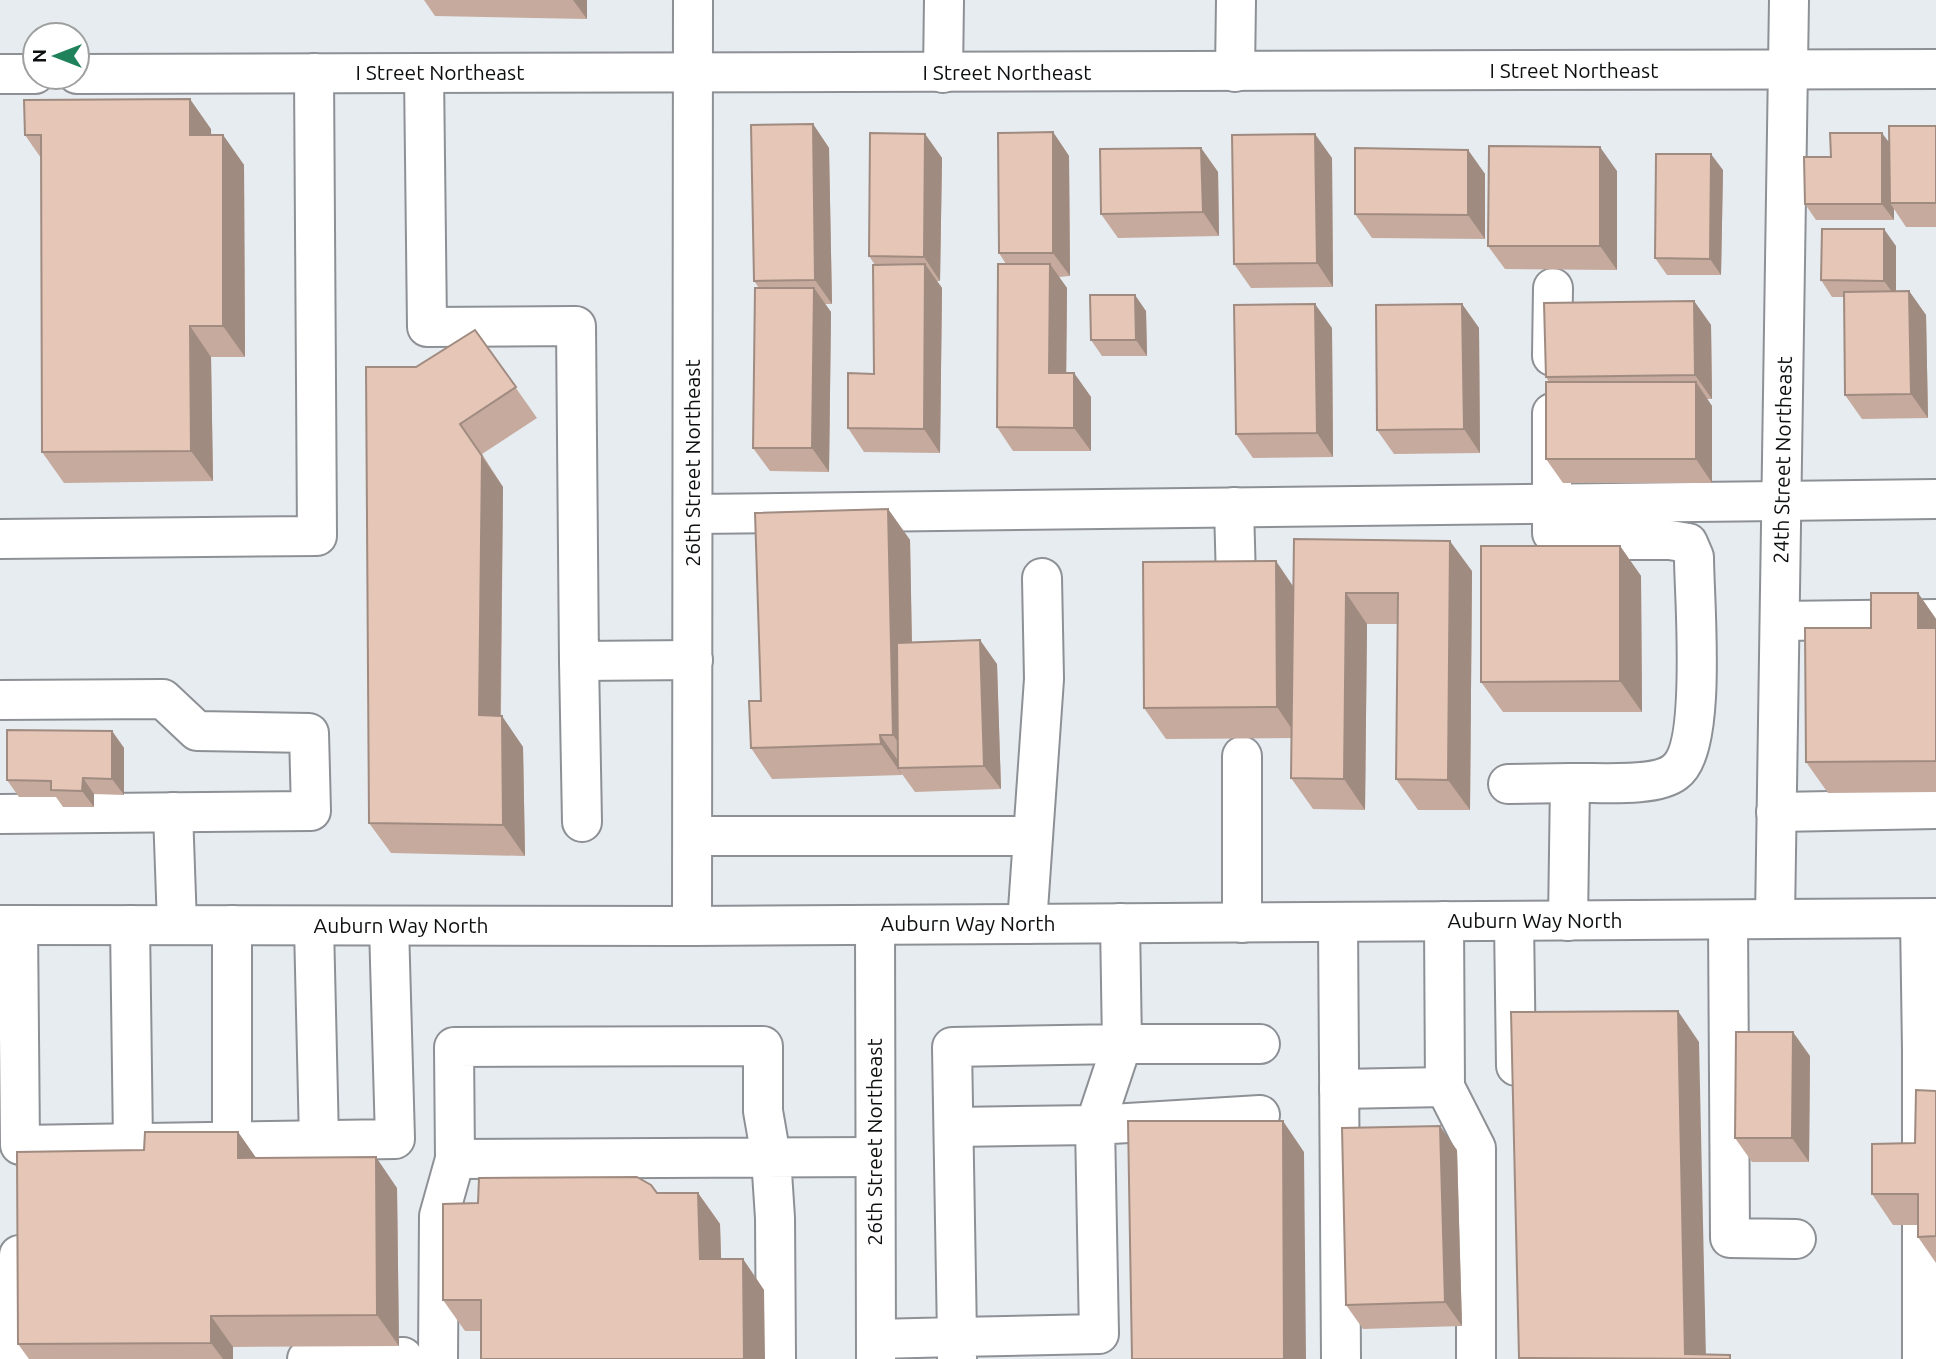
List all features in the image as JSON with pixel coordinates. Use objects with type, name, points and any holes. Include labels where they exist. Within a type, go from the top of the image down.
[{"type":"street","name":"26th Street Northeast","points":[[692,0],[692,926]]},
{"type":"street","points":[[943,73],[944,0]]},
{"type":"street","points":[[1235,72],[1236,0]]},
{"type":"street","name":"24th Street Northeast","points":[[1774,919],[1789,0]]},
{"type":"street","name":"I Street Northeast","points":[[91,74],[1936,69]]},
{"type":"street","points":[[0,539],[317,536],[314,73]]},
{"type":"street","points":[[424,73],[427,327],[576,326],[582,822]]},
{"type":"street","points":[[0,74],[21,74]]},
{"type":"street","points":[[1507,784],[1659,780],[1676,772],[1688,758],[1696,711],[1694,557],[1688,543],[1670,540],[1558,540],[1552,533],[1553,288]]},
{"type":"street","points":[[693,514],[1936,499]]},
{"type":"street","points":[[1234,507],[1236,580]]},
{"type":"street","points":[[1027,924],[1044,679],[1042,578]]},
{"type":"street","points":[[1780,635],[1936,619]]},
{"type":"street","points":[[1780,635],[1893,647]]},
{"type":"street","points":[[579,661],[693,660]]},
{"type":"street","points":[[0,700],[163,699],[197,731],[309,733],[311,811],[0,814]]},
{"type":"street","points":[[1242,756],[1242,923]]},
{"type":"street","points":[[1568,921],[1570,783]]},
{"type":"street","points":[[1776,812],[1936,809]]},
{"type":"street","points":[[173,812],[177,925]]},
{"type":"street","points":[[693,836],[1033,836]]},
{"type":"street","points":[[1922,1174],[1929,1049],[1928,918]]},
{"type":"street","name":"Auburn Way North","points":[[9,925],[692,926],[1928,918]]},
{"type":"street","points":[[1728,920],[1730,1238],[1796,1239]]},
{"type":"street","points":[[1444,921],[1446,1087],[1476,1148],[1476,1359]]},
{"type":"street","points":[[1514,921],[1517,1095]]},
{"type":"street","points":[[1338,922],[1341,1359]]},
{"type":"street","points":[[876,1349],[1099,1347],[1095,1125],[1122,1044],[1120,923]]},
{"type":"street","points":[[9,925],[20,1185]]},
{"type":"street","points":[[130,925],[133,1143]]},
{"type":"street","points":[[232,925],[232,1142]]},
{"type":"street","name":"26th Street Northeast","points":[[875,925],[876,1349]]},
{"type":"street","points":[[314,926],[319,1140]]},
{"type":"street","points":[[20,1145],[395,1139],[390,926]]},
{"type":"street","points":[[957,1348],[952,1047],[1260,1044]]},
{"type":"street","points":[[307,1359],[421,1358],[439,1216],[455,1159],[454,1047],[763,1046],[763,1111],[771,1157],[776,1359]]},
{"type":"street","points":[[1339,1089],[1446,1087]]},
{"type":"street","points":[[954,1127],[1095,1125],[1260,1115]]},
{"type":"street","points":[[455,1159],[875,1157]]},
{"type":"street","points":[[18,1359],[19,1225]]},
{"type":"street","points":[[1922,1225],[1922,1359]]},
{"type":"building","points":[[190,99],[190,135],[223,135],[223,326],[190,326],[191,451],[42,452],[41,135],[25,135],[24,100]]},
{"type":"building","points":[[813,124],[815,280],[754,281],[751,125]]},
{"type":"building","points":[[1889,126],[1936,126],[1936,203],[1890,203]]},
{"type":"building","points":[[1053,132],[1053,253],[999,253],[998,133]]},
{"type":"building","points":[[870,133],[925,134],[924,257],[869,256]]},
{"type":"building","points":[[1830,133],[1882,133],[1882,204],[1805,204],[1804,157],[1831,157]]},
{"type":"building","points":[[1315,134],[1317,263],[1234,264],[1232,135]]},
{"type":"building","points":[[1489,146],[1600,147],[1600,246],[1488,246]]},
{"type":"building","points":[[1201,148],[1203,212],[1101,214],[1100,149]]},
{"type":"building","points":[[1355,148],[1468,150],[1468,215],[1355,214]]},
{"type":"building","points":[[1656,154],[1711,154],[1710,259],[1655,258]]},
{"type":"building","points":[[1822,229],[1884,229],[1884,281],[1821,280]]},
{"type":"building","points":[[925,264],[924,429],[848,428],[848,373],[874,374],[873,265]]},
{"type":"building","points":[[998,264],[1050,264],[1049,373],[1074,373],[1074,428],[997,427]]},
{"type":"building","points":[[755,288],[814,288],[812,448],[753,448]]},
{"type":"building","points":[[1909,291],[1911,394],[1845,395],[1844,292]]},
{"type":"building","points":[[1090,295],[1135,295],[1136,340],[1091,340]]},
{"type":"building","points":[[1694,301],[1695,375],[1546,377],[1544,303]]},
{"type":"building","points":[[1315,304],[1317,433],[1236,434],[1234,305]]},
{"type":"building","points":[[1462,304],[1464,429],[1377,430],[1376,305]]},
{"type":"building","points":[[475,330],[516,387],[460,424],[482,456],[479,715],[502,716],[503,825],[369,823],[366,367],[416,367]]},
{"type":"building","points":[[1546,382],[1696,382],[1696,459],[1546,459]]},
{"type":"building","points":[[888,509],[893,735],[880,735],[881,744],[751,748],[749,701],[761,701],[755,513]]},
{"type":"building","points":[[1294,539],[1450,541],[1448,780],[1396,779],[1398,593],[1346,593],[1344,779],[1291,778]]},
{"type":"building","points":[[1481,546],[1620,546],[1620,681],[1481,682]]},
{"type":"building","points":[[1276,561],[1277,707],[1144,708],[1143,562]]},
{"type":"building","points":[[1871,593],[1918,593],[1918,628],[1936,628],[1936,761],[1806,762],[1805,628],[1871,628]]},
{"type":"building","points":[[980,640],[984,766],[898,768],[897,643]]},
{"type":"building","points":[[7,730],[112,731],[112,779],[83,778],[82,791],[51,790],[51,781],[7,780]]},
{"type":"building","points":[[1678,1011],[1685,1354],[1730,1355],[1730,1359],[1519,1358],[1511,1012]]},
{"type":"building","points":[[1736,1032],[1793,1032],[1792,1138],[1735,1138]]},
{"type":"building","points":[[1916,1090],[1936,1091],[1936,1236],[1918,1237],[1918,1194],[1872,1194],[1872,1144],[1915,1143]]},
{"type":"building","points":[[1128,1121],[1283,1121],[1284,1359],[1132,1359]]},
{"type":"building","points":[[1440,1126],[1445,1302],[1346,1305],[1342,1128]]},
{"type":"building","points":[[145,1132],[238,1132],[238,1158],[376,1157],[377,1315],[211,1316],[211,1343],[18,1344],[17,1152],[144,1150]]},
{"type":"building","points":[[637,1177],[651,1185],[657,1193],[698,1193],[700,1259],[743,1259],[744,1359],[481,1359],[481,1300],[443,1300],[443,1204],[478,1203],[479,1178]]}]
